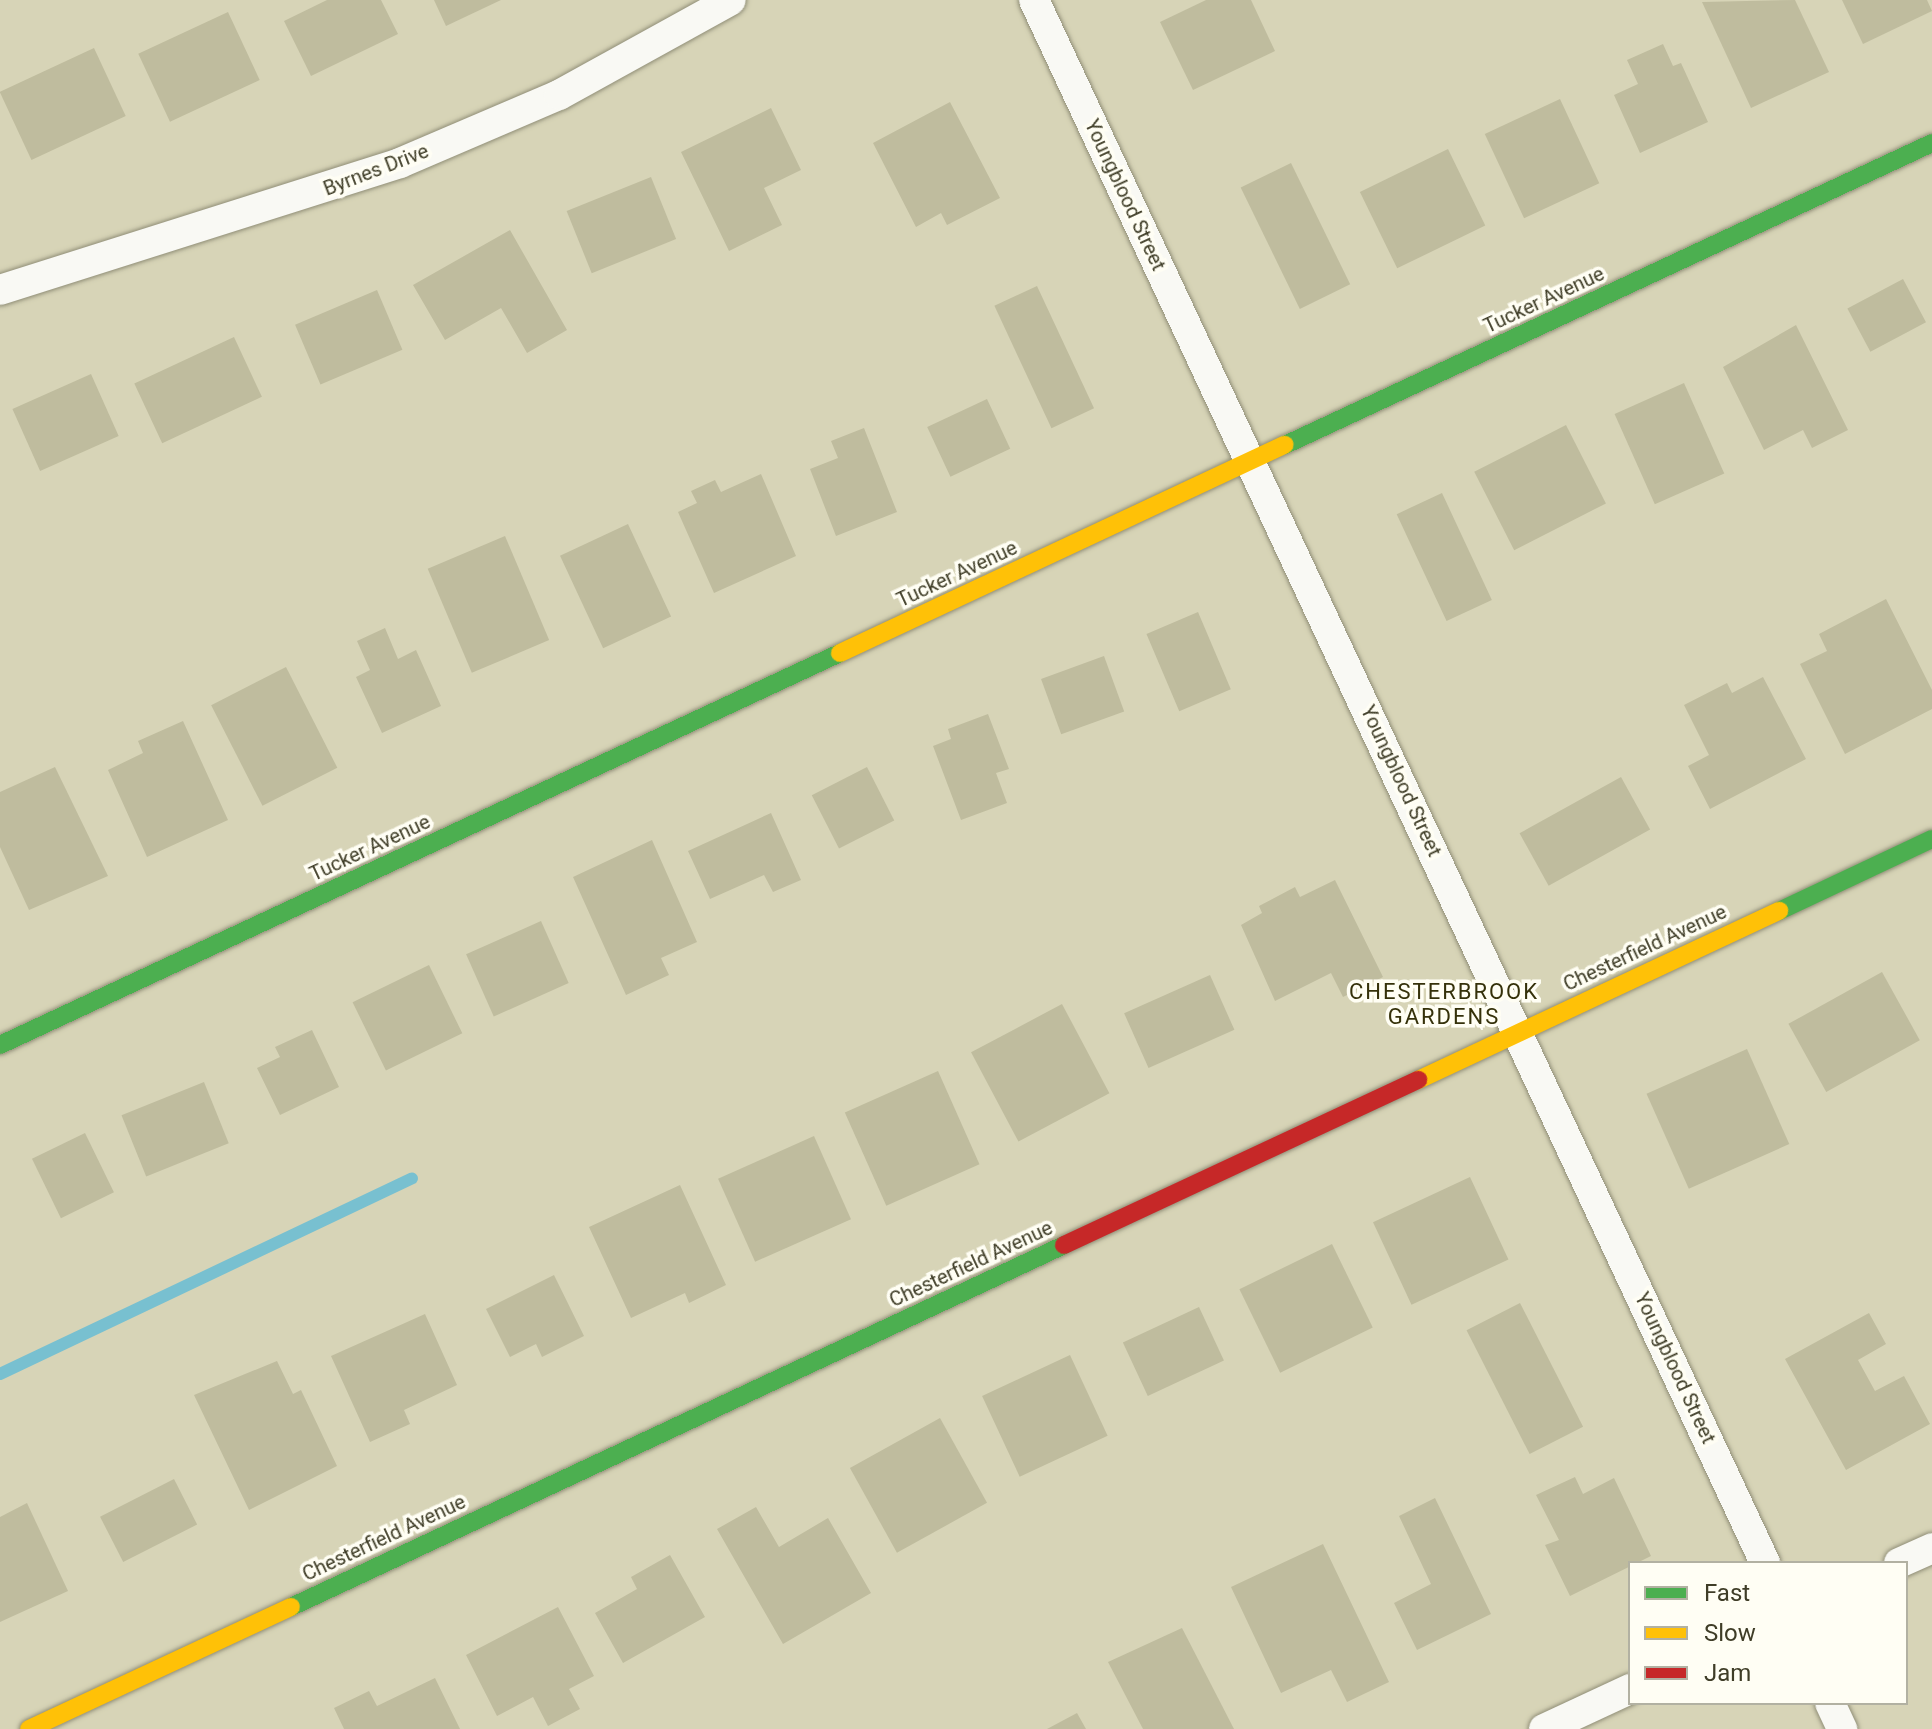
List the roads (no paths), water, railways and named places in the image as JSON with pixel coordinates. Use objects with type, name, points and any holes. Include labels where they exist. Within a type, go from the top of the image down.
[{"type":"street","name":"Byrnes Drive","points":[[0,290],[400,163],[559,95],[731,0]]},
{"type":"street","name":"Youngblood Street","points":[[1034,0],[1764,1561]]},
{"type":"street","name":"Tucker Avenue","points":[[0,1045],[1932,143]]},
{"type":"street","name":"Chesterfield Avenue","points":[[29,1729],[1932,839]]},
{"type":"street","points":[[1903,1561],[1932,1548]]},
{"type":"street","points":[[1544,1729],[1628,1690]]},
{"type":"street","points":[[1831,1705],[1842,1729]]},
{"type":"waterway","points":[[0,1374],[412,1178]]},
{"type":"district","name":"CHESTERBROOK GARDENS","points":[[1444,1004]]}]
